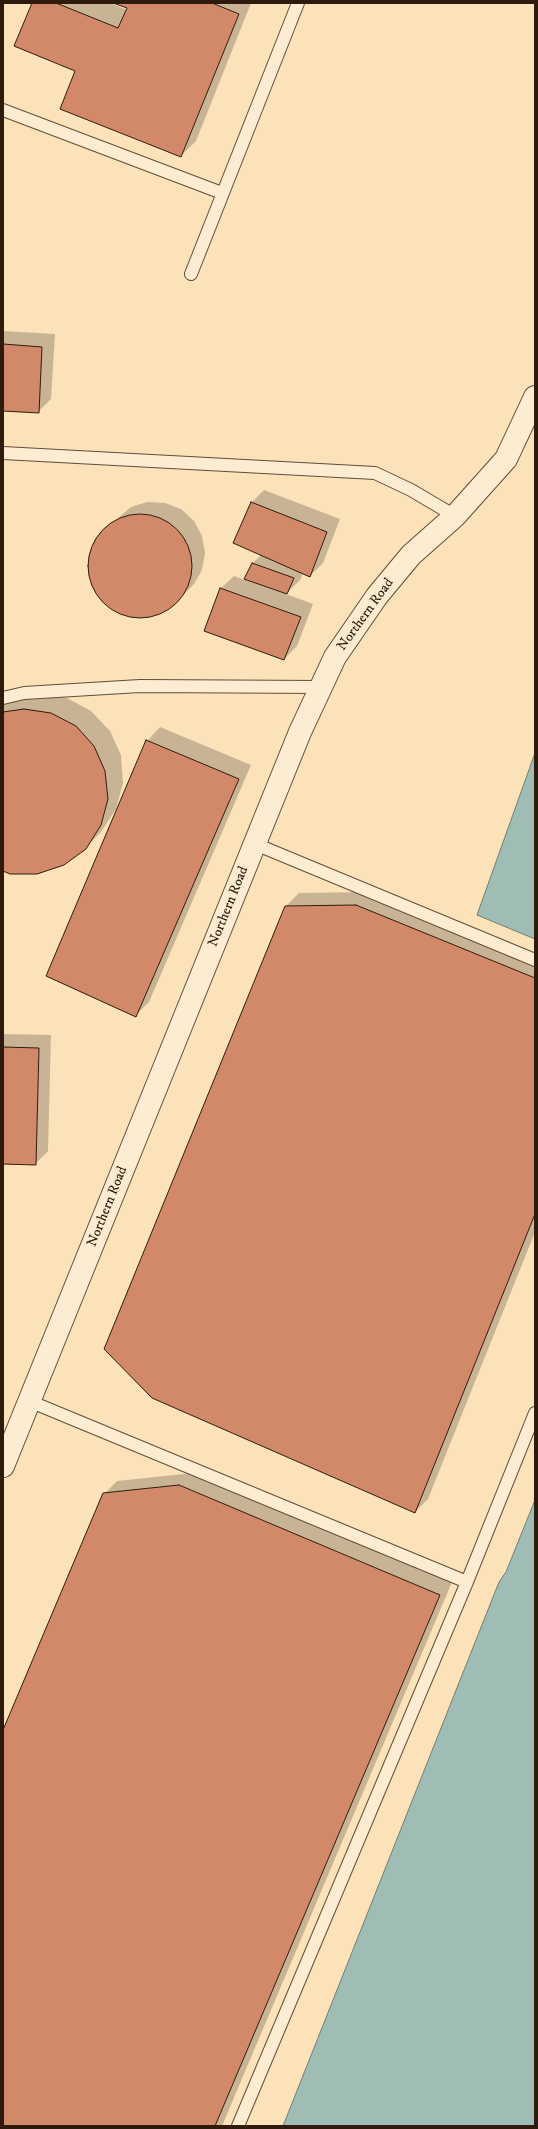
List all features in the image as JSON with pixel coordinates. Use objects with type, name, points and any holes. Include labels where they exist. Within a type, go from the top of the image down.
[{"type":"street","name":"Northern Road","points":[[3,1466],[300,732],[335,658],[377,596],[411,555],[455,516],[506,460],[535,397]]},
{"type":"lane","points":[[191,274],[298,3]]},
{"type":"lane","points":[[3,110],[222,193]]},
{"type":"lane","points":[[3,453],[375,473],[411,490],[455,516]]},
{"type":"lane","points":[[3,698],[24,693],[140,686],[321,687]]},
{"type":"lane","points":[[255,844],[535,960]]},
{"type":"lane","points":[[29,1401],[467,1582]]},
{"type":"lane","points":[[238,2126],[467,1582],[535,1413]]},
{"type":"water","points":[[535,753],[535,939],[477,915]]},
{"type":"water","points":[[535,1500],[535,2126],[283,2126],[499,1582],[506,1572]]},
{"type":"building","points":[[32,3],[56,3],[118,28],[127,8],[113,3],[212,3],[239,14],[181,157],[60,109],[75,71],[14,46]]},
{"type":"building","points":[[3,344],[42,347],[39,413],[3,411]]},
{"type":"building","points":[[251,502],[327,532],[310,577],[233,543]]},
{"type":"building","points":[[140,514],[160,518],[177,529],[188,546],[192,566],[188,586],[177,603],[160,614],[140,618],[120,614],[103,603],[92,586],[88,566],[92,546],[103,529],[120,518]]},
{"type":"building","points":[[252,563],[294,578],[287,594],[244,579]]},
{"type":"building","points":[[220,588],[301,617],[284,660],[204,631]]},
{"type":"building","points":[[24,709],[51,713],[76,726],[94,746],[105,771],[108,799],[101,825],[86,849],[64,865],[37,874],[10,874],[3,871],[3,712]]},
{"type":"building","points":[[146,740],[239,779],[136,1017],[46,976]]},
{"type":"building","points":[[356,905],[535,978],[535,1214],[415,1513],[152,1398],[104,1349],[285,906]]},
{"type":"building","points":[[3,1047],[39,1048],[36,1165],[3,1164]]},
{"type":"building","points":[[179,1485],[440,1595],[215,2126],[3,2126],[3,1730],[103,1493]]}]
